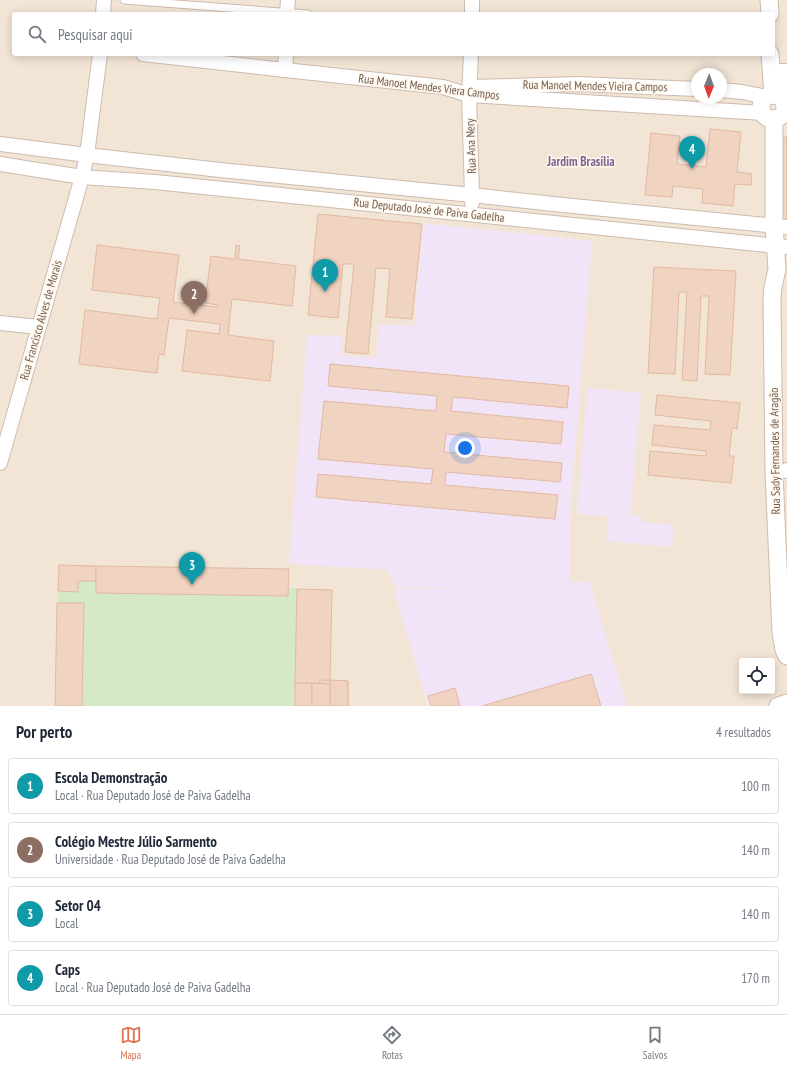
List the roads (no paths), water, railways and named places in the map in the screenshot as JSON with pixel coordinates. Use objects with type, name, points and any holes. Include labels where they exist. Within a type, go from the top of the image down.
[{"type":"street","points":[[103,12],[104,0]]},
{"type":"street","points":[[472,0],[472,12]]},
{"type":"street","points":[[770,0],[770,12]]},
{"type":"street","name":"Rua Francisco Alves de Morais","points":[[0,464],[82,177],[87,155],[100,56]]},
{"type":"street","name":"Rua Manoel Mendes Viera Campos","points":[[161,56],[469,91],[778,98]]},
{"type":"street","points":[[285,70],[286,56]]},
{"type":"street","name":"Rua Ana Nery","points":[[471,56],[469,91],[472,195],[471,214]]},
{"type":"street","points":[[727,91],[778,98],[770,56]]},
{"type":"street","name":"Rua Manoel Mendes Vieira Campos","points":[[469,91],[578,84],[691,89]]},
{"type":"street","name":"Rua Sady Fernandes de Aragão","points":[[778,98],[781,246],[772,299],[774,472],[781,633],[784,650],[787,656]]},
{"type":"street","name":"Rua Deputado José de Paiva Gadelha","points":[[0,144],[220,170],[781,227]]},
{"type":"street","points":[[155,182],[159,163]]},
{"type":"street","name":"Rua Deputado José de Paiva Gadelha","points":[[0,164],[82,177],[217,188],[781,246]]},
{"type":"street","points":[[217,188],[220,170]]},
{"type":"street","points":[[550,223],[553,204]]},
{"type":"street","points":[[618,230],[621,211]]},
{"type":"street","name":"Rua Sady Fernandes de Aragão","points":[[777,269],[781,280],[782,291],[787,531]]},
{"type":"street","points":[[0,323],[39,327]]},
{"type":"street","points":[[778,706],[787,703]]},
{"type":"lane","points":[[124,0],[288,9],[300,12]]},
{"type":"place","name":"Caps","points":[[692,169]]},
{"type":"place","name":"Escola Demonstração","points":[[325,292]]},
{"type":"place","name":"Colégio Mestre Júlio Sarmento","points":[[194,314]]},
{"type":"place","name":"Setor 04","points":[[192,585]]},
{"type":"district","name":"Jardim Brasília","points":[[581,161]]}]
